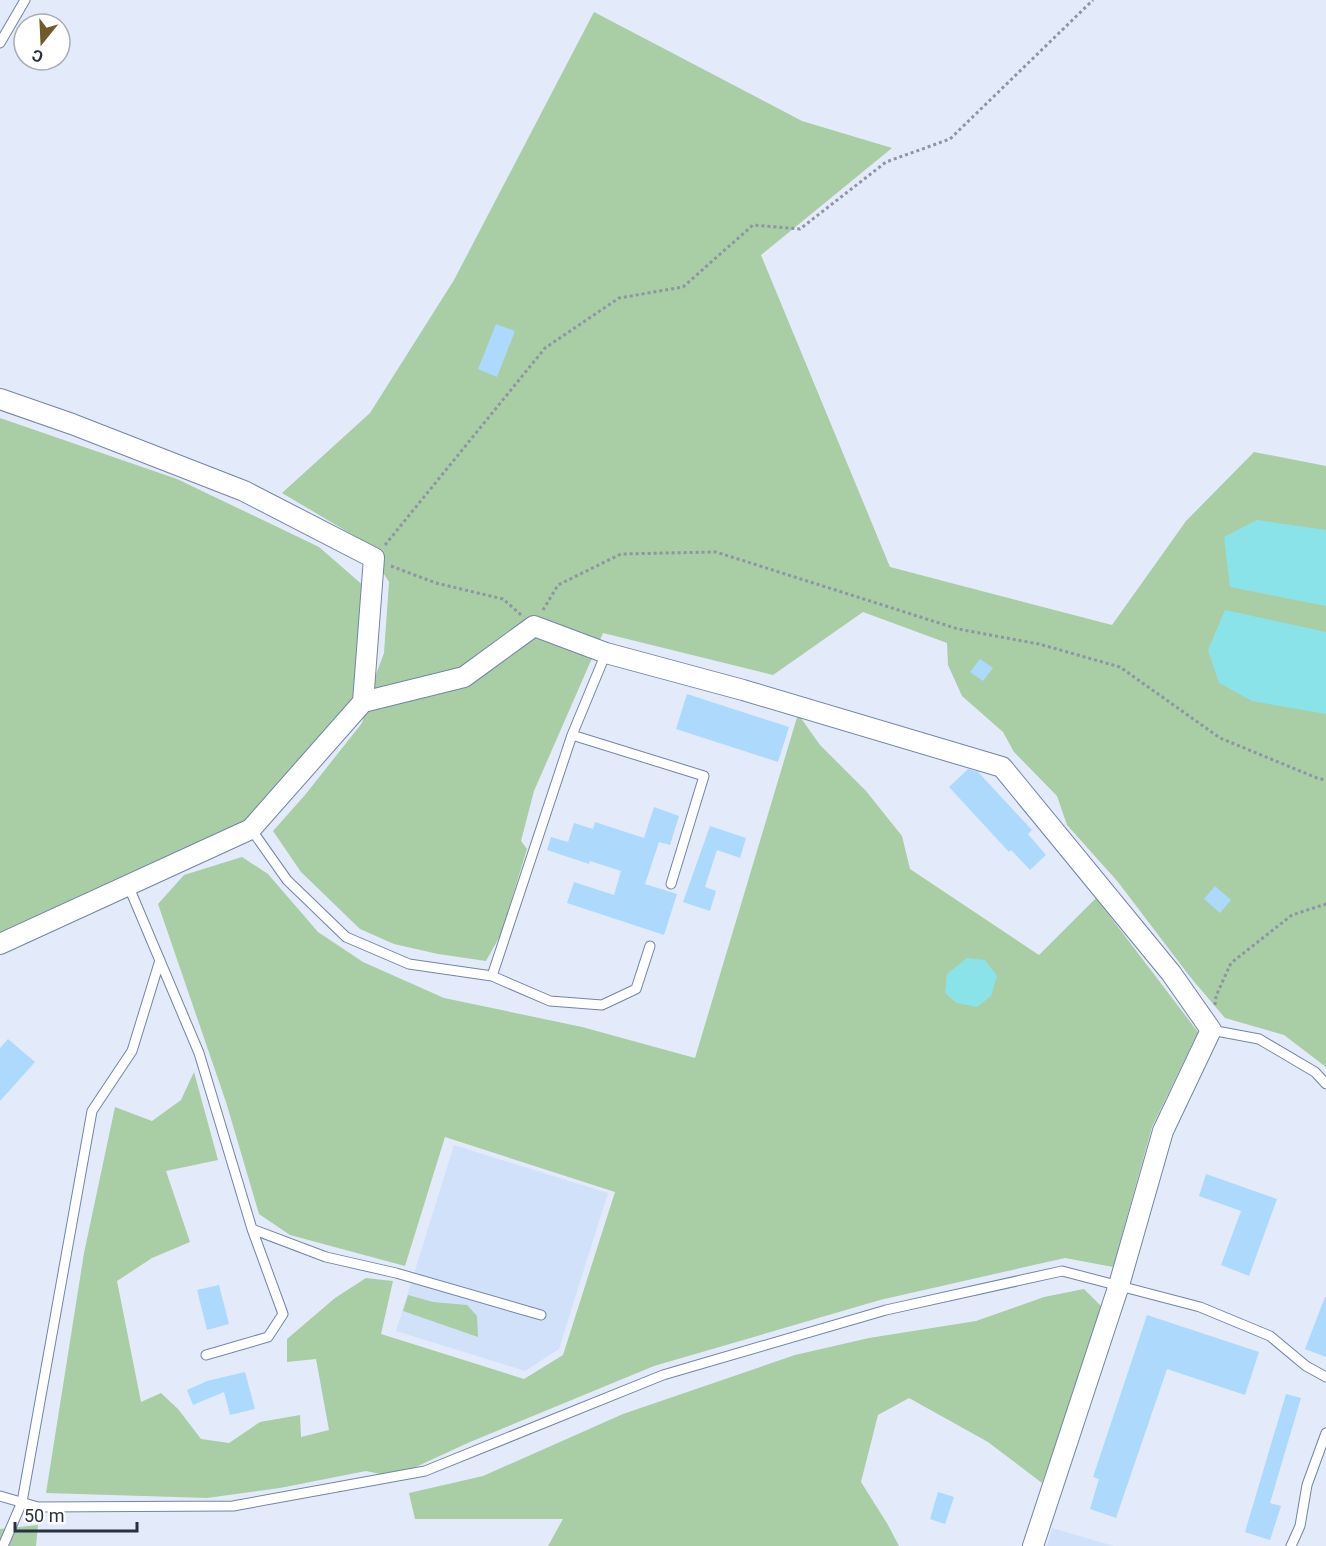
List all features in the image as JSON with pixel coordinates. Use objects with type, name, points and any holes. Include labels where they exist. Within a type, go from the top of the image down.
[{"type":"street","points":[[0,399],[72,424],[244,491],[374,558],[363,702]]},
{"type":"street","points":[[0,945],[251,829],[363,702],[464,678],[534,626],[606,653],[743,690],[1002,767],[1171,973],[1211,1030],[1163,1131],[1119,1286],[1036,1545]]},
{"type":"lane","points":[[0,43],[25,0]]},
{"type":"lane","points":[[492,976],[572,735],[606,653]]},
{"type":"lane","points":[[572,735],[704,776],[670,884]]},
{"type":"lane","points":[[251,829],[287,880],[346,937],[409,964],[492,976],[550,1000],[602,1005],[636,989],[650,946]]},
{"type":"lane","points":[[128,885],[199,1053],[252,1229],[283,1314],[268,1337],[206,1355]]},
{"type":"lane","points":[[3,1546],[22,1502],[93,1111],[132,1051],[160,960]]},
{"type":"lane","points":[[1211,1030],[1259,1039],[1315,1072],[1326,1084]]},
{"type":"lane","points":[[252,1229],[326,1257],[396,1273],[541,1315]]},
{"type":"lane","points":[[0,1496],[38,1507],[233,1506],[425,1471],[663,1375],[886,1310],[1062,1271],[1200,1308],[1270,1336],[1306,1366],[1326,1377]]},
{"type":"lane","points":[[1291,1546],[1300,1526],[1306,1485],[1326,1433]]},
{"type":"path","points":[[1093,0],[950,139],[886,162],[800,229],[753,225],[683,287],[620,298],[545,348],[374,558],[436,583],[503,599],[534,626],[558,585],[621,554],[716,552],[958,629],[1039,644],[1120,667],[1220,738],[1326,780]]},
{"type":"path","points":[[1211,1030],[1216,996],[1231,963],[1292,915],[1326,904]]},
{"type":"shaded area","points":[[454,1145],[608,1193],[559,1349],[525,1371],[396,1331]]},
{"type":"shaded area","points":[[1052,1528],[1114,1546],[1047,1546]]},
{"type":"green space","points":[[594,12],[802,121],[892,148],[761,255],[890,567],[1112,625],[1186,521],[1254,452],[1326,466],[1326,1067],[1284,1035],[1225,1018],[1191,978],[1118,882],[1067,825],[1057,796],[1014,752],[1003,732],[962,696],[948,665],[947,643],[863,612],[773,675],[603,633],[534,791],[521,841],[527,849],[501,934],[486,961],[438,954],[394,944],[360,929],[301,872],[273,831],[305,795],[362,723],[384,653],[389,582],[363,541],[282,493],[370,413],[454,280]]},
{"type":"green space","points":[[0,418],[177,479],[319,547],[365,587],[356,700],[247,823],[0,938]]},
{"type":"green space","points":[[798,714],[820,745],[866,791],[902,836],[910,869],[1039,955],[1096,898],[1198,1032],[1152,1127],[1113,1267],[1065,1258],[880,1300],[654,1366],[470,1442],[394,1477],[366,1471],[280,1488],[207,1498],[46,1493],[84,1253],[115,1107],[152,1121],[181,1100],[194,1072],[218,1160],[166,1171],[190,1242],[152,1258],[117,1281],[141,1402],[161,1393],[178,1409],[201,1439],[229,1443],[260,1422],[300,1415],[301,1437],[329,1430],[316,1359],[287,1362],[287,1339],[335,1298],[366,1278],[393,1281],[381,1334],[524,1379],[563,1355],[615,1192],[445,1137],[405,1266],[290,1235],[259,1214],[226,1102],[158,904],[184,875],[242,857],[268,874],[318,932],[363,962],[444,998],[582,1027],[695,1058]]},
{"type":"green space","points":[[1084,1289],[1104,1309],[1042,1483],[988,1442],[909,1398],[878,1415],[861,1482],[899,1546],[548,1546],[563,1519],[415,1519],[409,1493],[483,1476],[623,1414],[795,1355],[869,1338],[976,1321],[1044,1297]]},
{"type":"green space","points":[[408,1295],[433,1302],[467,1305],[477,1316],[478,1337],[403,1311]]},
{"type":"green space","points":[[38,1525],[36,1546],[0,1546],[0,1529]]},
{"type":"water","points":[[1257,520],[1326,530],[1326,606],[1230,587],[1224,537]]},
{"type":"water","points":[[1225,610],[1326,632],[1326,714],[1252,701],[1219,683],[1208,650]]},
{"type":"water","points":[[967,958],[985,960],[997,976],[991,996],[977,1007],[957,1003],[945,993],[947,974]]},
{"type":"building","points":[[496,324],[515,331],[497,377],[478,369]]},
{"type":"building","points":[[980,659],[993,668],[983,681],[970,672]]},
{"type":"building","points":[[687,694],[789,727],[778,762],[676,729]]},
{"type":"building","points":[[968,769],[978,772],[1032,830],[1028,834],[1046,855],[1030,870],[1011,850],[1009,852],[949,787]]},
{"type":"building","points":[[654,807],[679,816],[670,845],[659,842],[645,884],[677,894],[664,935],[567,903],[574,882],[614,895],[621,871],[590,861],[589,864],[547,850],[551,837],[568,842],[574,823],[593,829],[595,822],[644,838]]},
{"type":"building","points":[[710,826],[746,838],[740,858],[717,850],[705,887],[716,891],[710,911],[683,902]]},
{"type":"building","points":[[1215,886],[1231,900],[1220,913],[1204,899]]},
{"type":"building","points":[[8,1039],[35,1062],[0,1101],[0,1048]]},
{"type":"building","points":[[1206,1174],[1277,1199],[1249,1276],[1221,1265],[1241,1211],[1199,1196]]},
{"type":"building","points":[[219,1285],[229,1324],[207,1330],[197,1290]]},
{"type":"building","points":[[1326,1297],[1326,1357],[1305,1349]]},
{"type":"building","points":[[1147,1315],[1259,1352],[1245,1395],[1167,1369],[1116,1518],[1090,1509],[1099,1479],[1093,1477]]},
{"type":"building","points":[[245,1372],[255,1409],[230,1415],[224,1392],[193,1405],[187,1390],[207,1381]]},
{"type":"building","points":[[1286,1394],[1301,1398],[1270,1503],[1281,1506],[1270,1540],[1245,1532]]},
{"type":"building","points":[[938,1492],[954,1497],[945,1524],[930,1519]]}]
